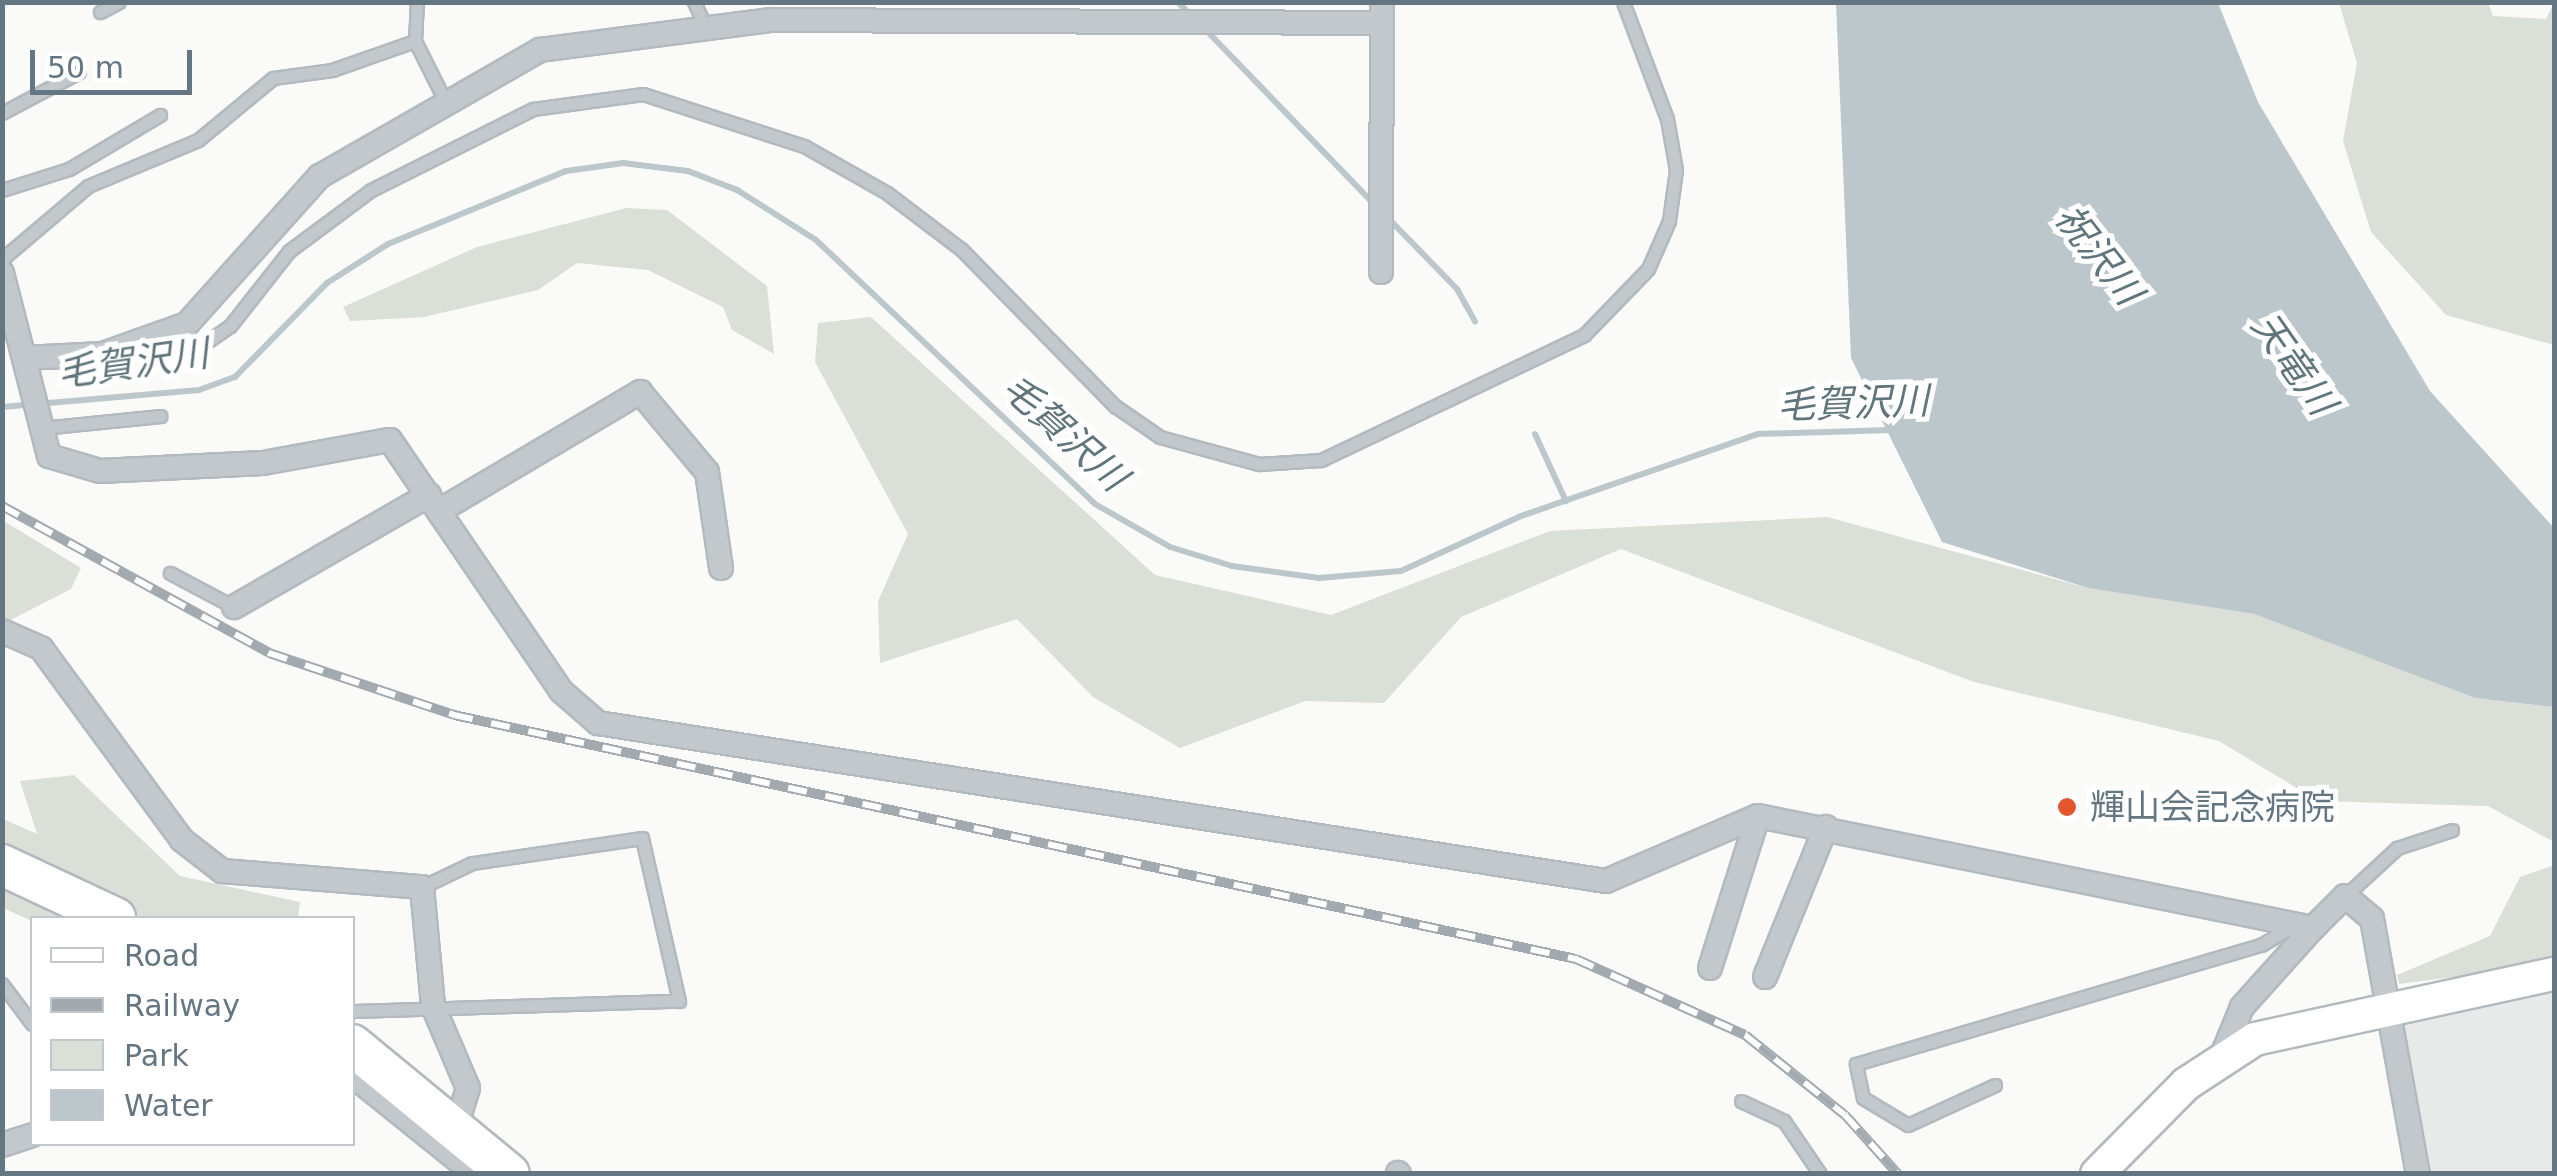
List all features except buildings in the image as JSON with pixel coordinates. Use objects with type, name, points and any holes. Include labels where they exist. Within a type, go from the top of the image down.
[{"type":"highway","points":[[2,866],[111,916]]},
{"type":"highway","points":[[355,1047],[457,1124],[509,1174]]},
{"type":"main road","points":[[2097,1174],[2221,1058],[2311,1020],[2554,974]]},
{"type":"street","points":[[25,366],[104,354],[187,324],[320,176],[444,99],[540,50],[706,28],[1031,11],[1215,22],[1382,13],[1381,272]]},
{"type":"street","points":[[2,273],[10,337],[25,366],[48,456],[100,471],[263,462],[390,440],[561,691],[598,723],[1606,882],[1758,816],[1826,826],[2304,926]]},
{"type":"street","points":[[234,607],[640,392],[707,472],[721,568]]},
{"type":"street","points":[[2,630],[41,648],[182,840],[222,871],[422,887],[433,1006],[468,1088],[457,1124]]},
{"type":"street","points":[[1710,968],[1758,816]]},
{"type":"street","points":[[1765,976],[1826,826]]},
{"type":"street","points":[[2221,1058],[2242,1007],[2304,926],[2345,896],[2372,919],[2418,1174]]},
{"type":"street","points":[[355,1077],[475,1174]]},
{"type":"street","points":[[2,1146],[30,1135]]},
{"type":"lane","points":[[100,12],[119,2]]},
{"type":"lane","points":[[417,2],[415,41],[444,99]]},
{"type":"lane","points":[[694,2],[706,28]]},
{"type":"lane","points":[[104,354],[201,346],[230,326],[289,251],[372,190],[534,109],[644,94],[804,146],[886,192],[962,250],[1115,406],[1160,437],[1259,464],[1321,460],[1584,335],[1648,269],[1676,170],[1667,119],[1623,2]]},
{"type":"lane","points":[[2,259],[74,196],[198,140],[274,78],[332,70],[415,41]]},
{"type":"lane","points":[[2,113],[79,72]]},
{"type":"lane","points":[[2,190],[69,169],[160,114]]},
{"type":"lane","points":[[41,425],[160,416]]},
{"type":"lane","points":[[170,573],[234,607]]},
{"type":"lane","points":[[2345,896],[2397,848],[2452,830]]},
{"type":"lane","points":[[355,1010],[679,1001],[642,838],[472,863],[422,887]]},
{"type":"lane","points":[[1995,1084],[1908,1126],[1862,1098],[1856,1064],[2260,945],[2304,926]]},
{"type":"lane","points":[[2,984],[30,1021]]},
{"type":"lane","points":[[1741,1101],[1784,1120],[1820,1174]]},
{"type":"shaded area","points":[[2554,987],[2554,1173],[2429,1173],[2403,1024],[2411,1013]]},
{"type":"green space","points":[[2339,3],[2488,3],[2493,16],[2546,19],[2554,3],[2554,345],[2446,315],[2371,232],[2343,141],[2357,63]]},
{"type":"green space","points":[[626,208],[667,210],[767,286],[774,354],[732,330],[723,307],[648,270],[577,263],[538,290],[424,317],[350,321],[343,307],[477,247]]},
{"type":"green space","points":[[871,317],[1155,575],[1331,615],[1550,531],[1827,517],[2088,588],[2254,614],[2475,698],[2554,707],[2554,842],[2488,806],[2318,801],[2219,741],[1974,682],[1621,549],[1461,617],[1384,703],[1305,701],[1180,748],[1093,697],[1017,619],[880,663],[878,601],[908,534],[815,362],[818,323]]},
{"type":"green space","points":[[2,520],[81,568],[71,589],[3,624]]},
{"type":"green space","points":[[74,775],[180,876],[300,902],[298,916],[30,916],[30,920],[3,908],[3,819],[37,834],[20,781]]},
{"type":"green space","points":[[2554,865],[2554,964],[2399,984],[2397,975],[2490,936],[2520,877]]},
{"type":"water","points":[[1836,3],[2218,3],[2258,102],[2430,391],[2554,528],[2554,707],[2475,698],[2254,614],[2088,588],[1942,542],[1851,358]]},
{"type":"waterway","points":[[1178,2],[1191,16]]},
{"type":"waterway","points":[[1204,28],[1376,206]]},
{"type":"waterway","name":"毛賀沢川","points":[[2,407],[199,390],[235,377],[327,283],[388,244],[566,171],[623,163],[688,171],[737,190],[816,240],[1095,504],[1170,547],[1232,566],[1319,578],[1401,571],[1521,516],[1758,434],[1891,430]]},
{"type":"waterway","points":[[1388,218],[1457,289],[1475,321]]},
{"type":"waterway","points":[[1535,434],[1566,501]]},
{"type":"railway","points":[[2,506],[269,653],[454,715],[1576,959],[1745,1035],[1845,1115],[1898,1174]]},
{"type":"place","name":"輝山会記念病院","points":[[2067,807]]},
{"type":"water label","name":"祝沢川","points":[[2098,255]]},
{"type":"water label","name":"天竜川","points":[[2293,364]]}]
